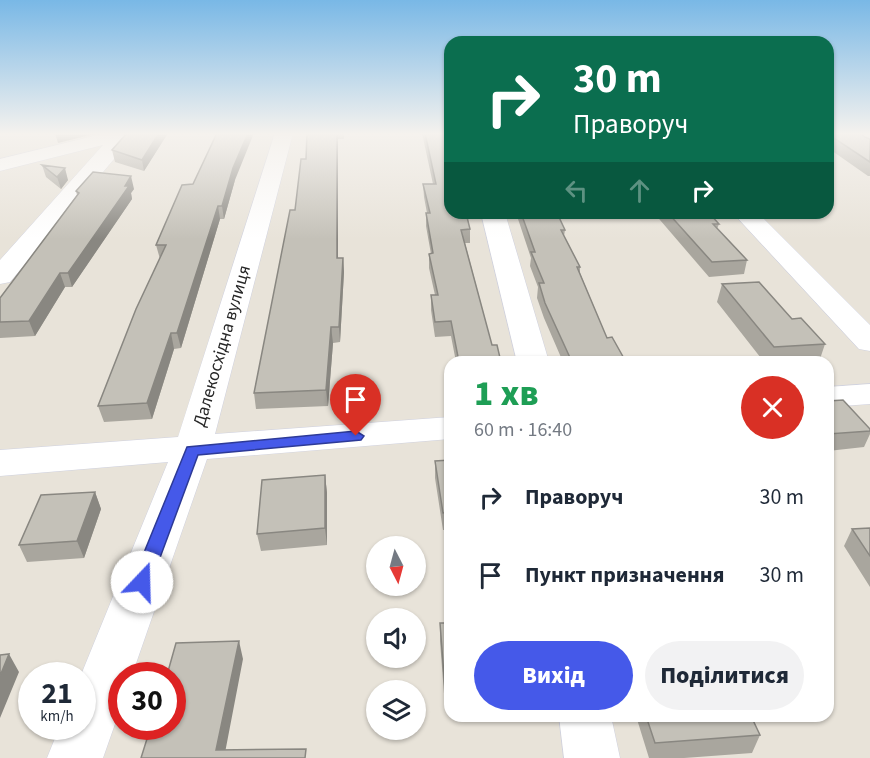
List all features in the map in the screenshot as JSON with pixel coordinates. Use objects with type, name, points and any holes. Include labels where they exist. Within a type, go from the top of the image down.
[{"type":"street","points":[[0,276],[95,168]]},
{"type":"street","name":"Далекосхідна вулиця","points":[[75,758],[192,450],[274,168]]},
{"type":"street","points":[[495,219],[531,356]]},
{"type":"street","points":[[751,219],[870,342]]},
{"type":"street","points":[[834,396],[870,393]]},
{"type":"street","points":[[0,463],[192,450],[444,429]]},
{"type":"street","points":[[586,722],[592,758]]},
{"type":"building","points":[[46,168],[65,168],[57,177]]},
{"type":"building","points":[[200,168],[233,168],[222,206],[218,206],[177,333],[171,333],[147,403],[98,406],[136,309],[166,245],[156,245],[182,185],[193,184]]},
{"type":"building","points":[[300,168],[337,168],[337,258],[343,258],[339,327],[331,327],[326,390],[254,393],[290,210],[295,210]]},
{"type":"building","points":[[433,168],[444,168],[444,219],[468,219],[470,229],[461,230],[492,345],[497,345],[500,356],[458,356],[451,321],[435,322],[431,295],[438,295],[429,254],[433,253],[426,213],[430,213],[423,184],[436,184]]},
{"type":"building","points":[[93,172],[131,176],[125,186],[129,186],[68,273],[60,273],[29,321],[0,322],[0,298],[79,193],[76,191]]},
{"type":"building","points":[[523,219],[560,219],[565,230],[561,230],[580,267],[577,267],[607,338],[612,337],[623,356],[569,356],[545,303],[539,283],[544,283],[531,252],[535,252]]},
{"type":"building","points":[[673,219],[714,219],[719,224],[713,224],[747,260],[712,262]]},
{"type":"building","points":[[759,282],[792,319],[801,318],[825,344],[774,347],[722,284]]},
{"type":"building","points":[[843,400],[870,431],[834,434],[834,401]]},
{"type":"building","points":[[444,460],[444,513],[443,513],[435,461]]},
{"type":"building","points":[[325,475],[325,528],[257,534],[262,480]]},
{"type":"building","points":[[95,492],[77,541],[19,545],[41,495]]},
{"type":"building","points":[[870,528],[870,556],[852,529]]},
{"type":"building","points":[[440,623],[444,623],[444,676]]},
{"type":"building","points":[[239,641],[216,750],[306,749],[305,758],[141,758],[147,740],[186,740],[186,662],[171,662],[176,643]]},
{"type":"building","points":[[9,654],[0,676],[0,655]]},
{"type":"building","points":[[648,722],[754,722],[760,735],[655,743]]},
{"type":"route","points":[[142,582],[192,450],[356,436]]}]
